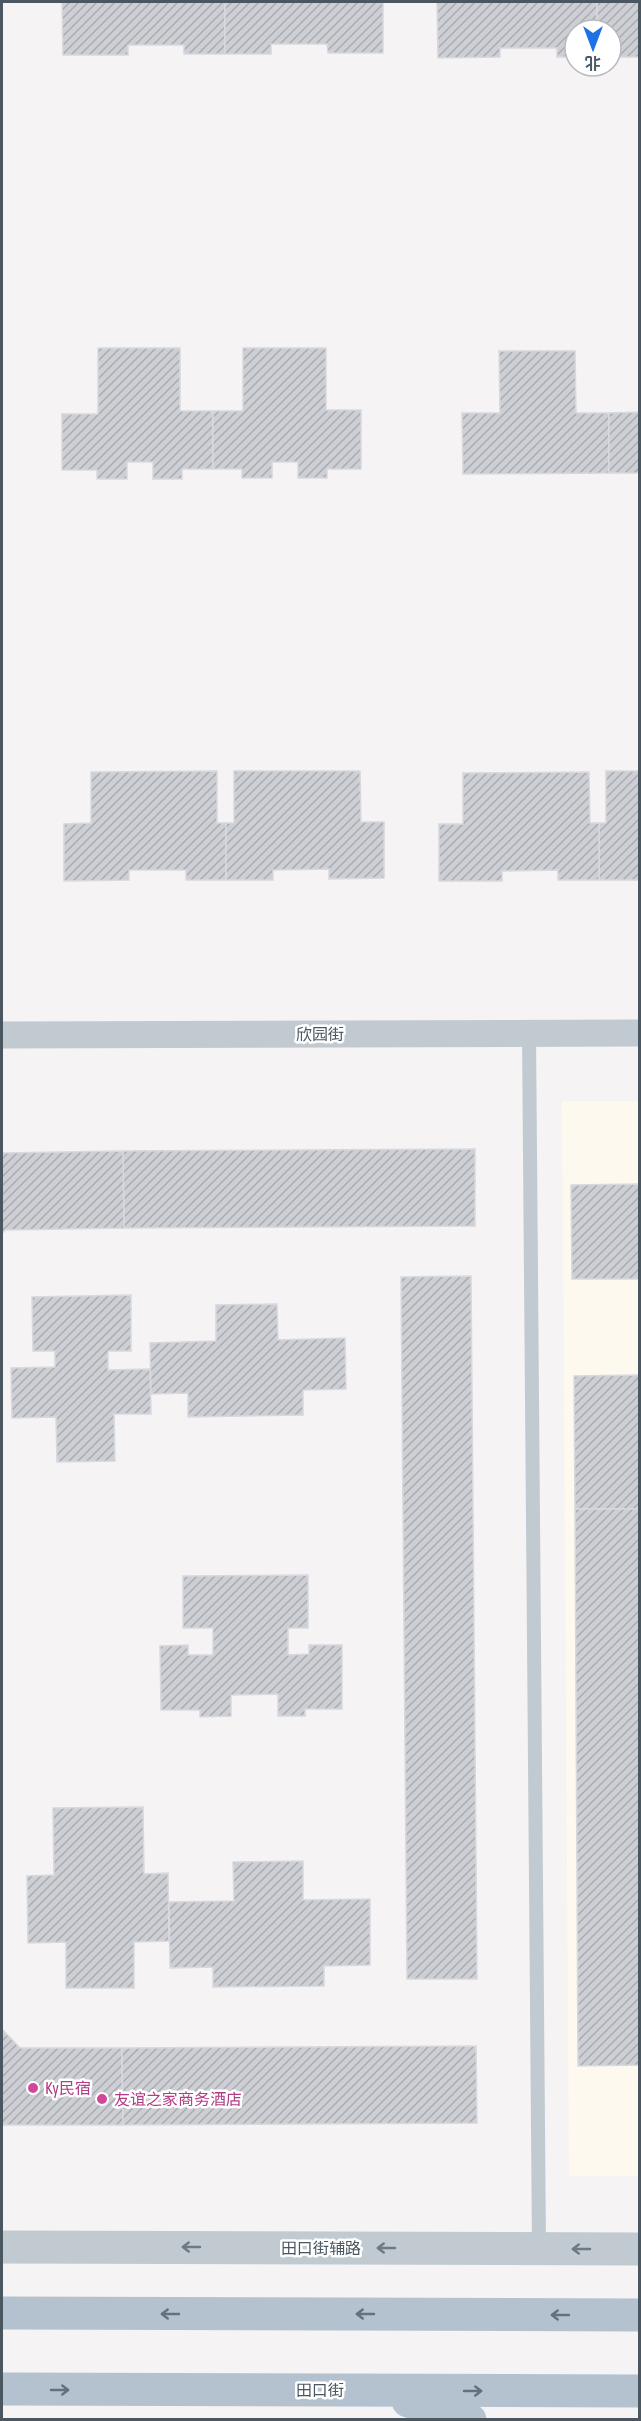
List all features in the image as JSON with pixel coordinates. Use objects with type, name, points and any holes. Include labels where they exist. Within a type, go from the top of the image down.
[{"type":"main road","points":[[2,2313],[639,2315]]},
{"type":"main road","name":"田口街","points":[[2,2390],[639,2391]]},
{"type":"main road","points":[[372,2391],[470,2420]]},
{"type":"street","name":"欣园街","points":[[2,1035],[639,1034]]},
{"type":"street","name":"田口街辅路","points":[[2,2247],[639,2249]]},
{"type":"lane","points":[[529,1034],[539,2248]]},
{"type":"shaded area","points":[[562,1101],[639,1101],[639,2176],[569,2176]]},
{"type":"building","points":[[62,2],[225,2],[225,54],[184,54],[184,45],[128,45],[128,55],[63,55]]},
{"type":"building","points":[[225,2],[383,2],[383,53],[328,53],[327,44],[271,44],[271,54],[225,54]]},
{"type":"building","points":[[437,2],[597,2],[597,18],[563,18],[563,57],[557,57],[557,48],[500,48],[500,57],[438,58]]},
{"type":"building","points":[[597,2],[640,2],[640,57],[623,57],[623,18],[597,18]]},
{"type":"building","points":[[98,348],[180,348],[180,411],[213,411],[213,469],[182,469],[182,479],[153,479],[153,462],[127,462],[127,479],[97,479],[97,470],[62,470],[62,414],[98,414]]},
{"type":"building","points":[[243,348],[326,348],[326,410],[361,410],[361,469],[327,469],[327,478],[298,478],[298,462],[272,462],[272,478],[242,478],[242,469],[213,469],[213,411],[243,411]]},
{"type":"building","points":[[499,351],[575,351],[576,413],[609,413],[609,473],[463,474],[462,413],[500,413]]},
{"type":"building","points":[[640,412],[640,473],[609,473],[609,413]]},
{"type":"building","points":[[217,771],[217,823],[226,823],[226,880],[186,880],[186,870],[129,870],[129,880],[64,881],[64,824],[91,823],[91,772]]},
{"type":"building","points":[[234,771],[360,771],[361,822],[384,822],[384,878],[329,879],[329,869],[273,870],[273,880],[226,880],[226,823],[234,823]]},
{"type":"building","points":[[606,771],[640,771],[640,880],[599,880],[599,823],[606,823]]},
{"type":"building","points":[[589,772],[590,823],[599,823],[599,880],[558,880],[558,870],[502,871],[502,881],[439,881],[439,824],[463,824],[463,773]]},
{"type":"building","points":[[475,1149],[475,1226],[124,1228],[123,1151]]},
{"type":"building","points":[[123,1151],[124,1228],[5,1230],[2,1234],[2,1153]]},
{"type":"building","points":[[640,1184],[640,1279],[572,1279],[571,1185]]},
{"type":"building","points":[[471,1276],[477,1979],[407,1979],[401,1277]]},
{"type":"building","points":[[131,1295],[131,1351],[108,1351],[108,1370],[150,1369],[151,1414],[114,1414],[115,1461],[57,1462],[56,1417],[12,1418],[11,1368],[55,1367],[55,1351],[33,1351],[32,1297]]},
{"type":"building","points":[[277,1304],[278,1340],[345,1338],[346,1389],[303,1390],[303,1415],[188,1417],[188,1393],[151,1394],[150,1343],[216,1341],[216,1305]]},
{"type":"building","points":[[640,1375],[640,1509],[575,1509],[574,1376]]},
{"type":"building","points":[[575,1509],[640,1509],[640,2065],[578,2066]]},
{"type":"building","points":[[308,1575],[308,1628],[288,1628],[288,1655],[309,1654],[309,1645],[342,1645],[342,1709],[305,1709],[305,1716],[278,1716],[278,1694],[231,1695],[231,1716],[200,1717],[200,1710],[161,1710],[160,1646],[188,1645],[188,1655],[213,1655],[213,1628],[183,1628],[183,1576]]},
{"type":"building","points":[[143,1807],[144,1874],[168,1873],[169,1941],[134,1942],[134,1988],[66,1988],[66,1942],[28,1943],[27,1876],[54,1875],[53,1808]]},
{"type":"building","points":[[303,1861],[303,1900],[370,1899],[370,1965],[324,1966],[324,1986],[213,1987],[213,1967],[170,1968],[169,1902],[234,1901],[233,1862]]},
{"type":"building","points":[[2,2029],[20,2048],[122,2048],[123,2125],[2,2125]]},
{"type":"building","points":[[476,2046],[477,2123],[123,2125],[122,2048]]},
{"type":"place","name":"Ky民宿","points":[[33,2088]]},
{"type":"place","name":"友谊之家商务酒店","points":[[102,2099]]}]
